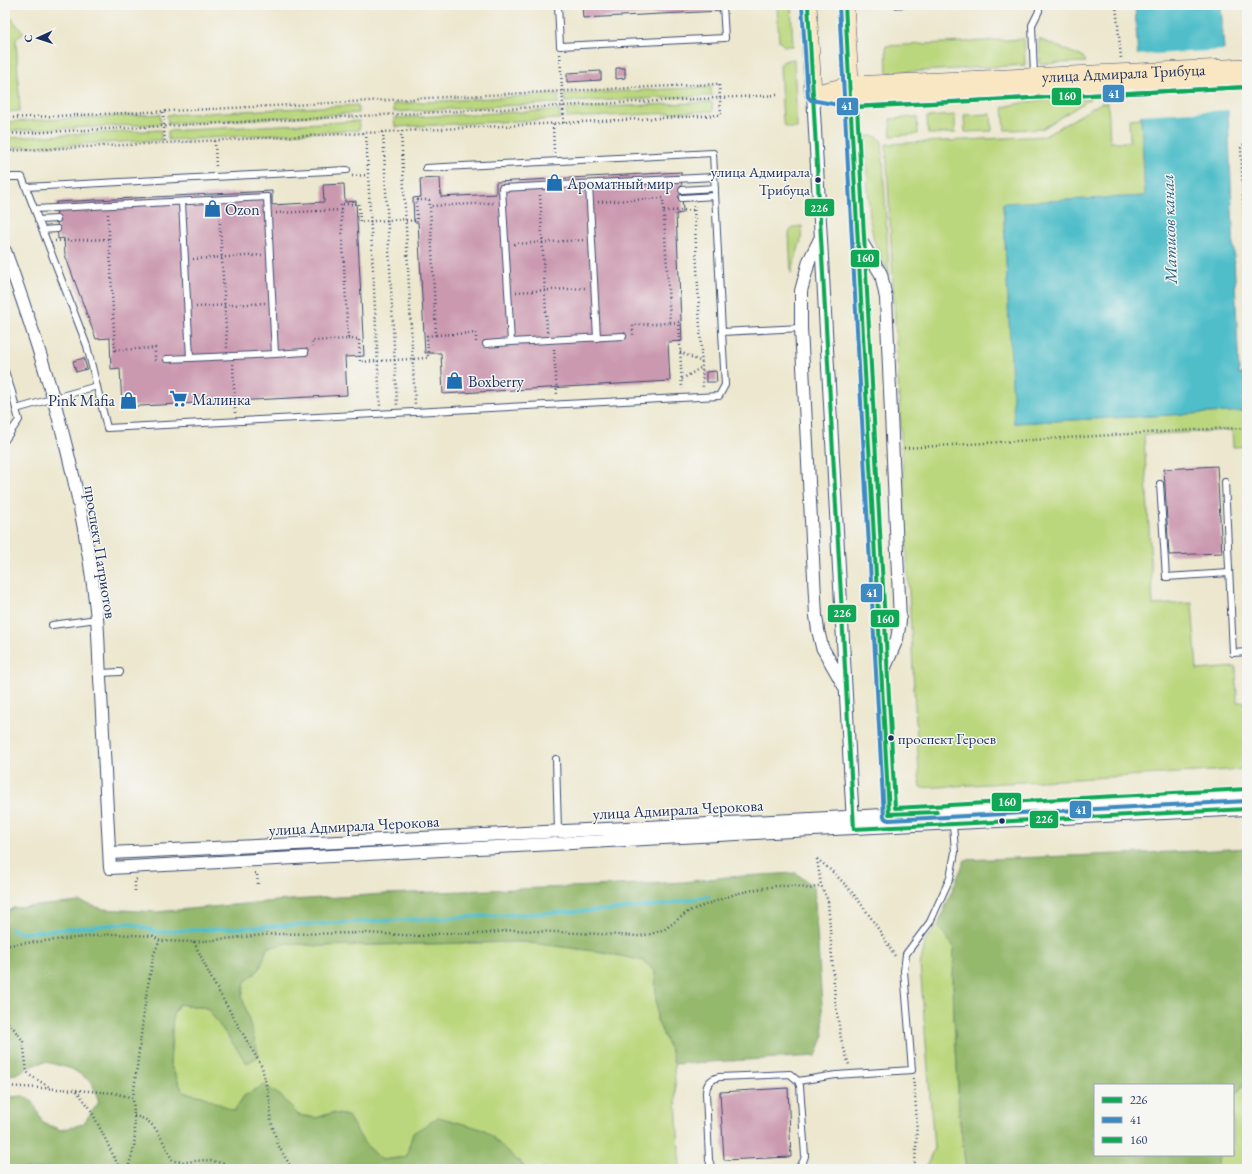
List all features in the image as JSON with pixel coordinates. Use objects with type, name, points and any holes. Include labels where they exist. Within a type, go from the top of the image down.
[{"type":"street","points":[[808,5],[854,829]]},
{"type":"street","points":[[845,5],[890,827]]},
{"type":"street","name":"улица Адмирала Трибуца","points":[[851,93],[1034,76],[1127,73],[1241,74]]},
{"type":"street","name":"улица Адмирала Трибуца","points":[[813,94],[851,93],[1127,73]]},
{"type":"street","points":[[858,237],[881,274],[886,298],[900,621],[897,640],[882,675]]},
{"type":"street","points":[[821,238],[809,261],[801,290],[800,328],[816,616],[822,647],[846,690]]},
{"type":"street","name":"проспект Патриотов","points":[[5,251],[26,309],[54,399],[74,482],[83,528],[97,619],[110,868]]},
{"type":"street","name":"улица Адмирала Черокова","points":[[110,853],[853,817],[1247,795]]},
{"type":"street","name":"улица Адмирала Черокова","points":[[110,868],[1247,809]]},
{"type":"lane","points":[[558,5],[560,46],[725,38],[723,5]]},
{"type":"lane","points":[[1034,76],[1032,24],[1039,11],[1039,5]]},
{"type":"lane","points":[[5,177],[22,177],[26,186],[87,346],[107,428],[719,396],[725,385],[713,153],[426,168]]},
{"type":"lane","points":[[26,186],[347,170]]},
{"type":"lane","points":[[510,342],[502,188],[714,177]]},
{"type":"lane","points":[[589,184],[597,338]]},
{"type":"lane","points":[[682,190],[715,188]]},
{"type":"lane","points":[[682,198],[715,196]]},
{"type":"lane","points":[[34,209],[267,197],[275,354]]},
{"type":"lane","points":[[182,202],[190,358]]},
{"type":"lane","points":[[38,220],[57,219]]},
{"type":"lane","points":[[42,230],[57,229]]},
{"type":"lane","points":[[722,332],[800,328]]},
{"type":"lane","points":[[486,344],[623,336]]},
{"type":"lane","points":[[167,359],[305,352]]},
{"type":"lane","points":[[5,371],[12,392],[18,420],[5,440]]},
{"type":"lane","points":[[16,409],[97,386]]},
{"type":"lane","points":[[1225,482],[1233,653],[1247,652]]},
{"type":"lane","points":[[1160,484],[1166,577],[1229,573]]},
{"type":"lane","points":[[52,625],[97,619]]},
{"type":"lane","points":[[100,673],[120,672]]},
{"type":"lane","points":[[556,758],[558,831]]},
{"type":"lane","points":[[798,1081],[821,1076],[912,1070],[904,971],[906,954],[930,922],[950,878],[955,852],[953,824]]},
{"type":"lane","points":[[712,1169],[709,1160],[707,1086],[712,1080],[719,1077],[790,1074],[798,1081],[801,1091],[805,1156],[803,1162],[797,1169]]},
{"type":"path","points":[[1116,5],[1127,73]]},
{"type":"path","points":[[560,46],[564,123]]},
{"type":"path","points":[[5,118],[163,112],[562,90],[719,84],[721,115],[5,151]]},
{"type":"path","points":[[5,134],[778,95]]},
{"type":"path","points":[[163,112],[165,143]]},
{"type":"path","points":[[553,124],[555,161]]},
{"type":"path","points":[[401,131],[416,412]]},
{"type":"path","points":[[382,132],[397,413]]},
{"type":"path","points":[[366,133],[381,414]]},
{"type":"path","points":[[215,141],[217,176]]},
{"type":"path","points":[[1247,144],[1245,143],[1241,148],[1247,290]]},
{"type":"path","points":[[539,186],[545,290],[557,388]]},
{"type":"path","points":[[590,202],[663,198],[670,323]]},
{"type":"path","points":[[693,198],[704,397]]},
{"type":"path","points":[[219,200],[225,305],[234,401]]},
{"type":"path","points":[[348,339],[341,204],[359,204],[360,222],[417,220],[416,200],[429,200],[430,206],[436,335]]},
{"type":"path","points":[[430,206],[503,203]]},
{"type":"path","points":[[107,206],[115,350],[154,348],[155,360],[167,359]]},
{"type":"path","points":[[268,214],[341,210]]},
{"type":"path","points":[[664,212],[694,210]]},
{"type":"path","points":[[64,241],[109,239]]},
{"type":"path","points":[[505,244],[592,240]]},
{"type":"path","points":[[185,259],[270,254]]},
{"type":"path","points":[[508,292],[594,288]]},
{"type":"path","points":[[187,307],[272,302]]},
{"type":"path","points":[[623,336],[633,336],[633,325],[679,322],[682,398]]},
{"type":"path","points":[[305,352],[312,352],[312,341],[359,338],[360,362],[428,358],[427,336],[476,333],[476,344],[486,344]]},
{"type":"path","points":[[680,351],[702,362]]},
{"type":"path","points":[[682,380],[702,367]]},
{"type":"path","points":[[902,448],[1247,428]]},
{"type":"path","points":[[852,1074],[841,1039],[835,1000],[828,902],[821,885],[817,859],[832,870],[856,897],[904,971]]},
{"type":"path","points":[[135,880],[135,891]]},
{"type":"path","points":[[5,946],[114,934],[153,936],[160,941],[194,942],[273,934],[366,933],[421,936],[444,933],[481,934],[513,930],[640,936],[665,929],[689,911],[735,894],[776,886],[797,886],[810,889],[821,885]]},
{"type":"path","points":[[128,1169],[134,1147],[133,1098],[149,976],[154,953],[160,941]]},
{"type":"path","points":[[194,942],[212,980],[262,1067],[270,1101],[271,1121],[278,1145],[292,1169]]},
{"type":"path","points":[[5,1020],[23,1041],[27,1072],[51,1088]]},
{"type":"path","points":[[912,1070],[916,1101],[917,1147],[914,1169]]},
{"type":"path","points":[[5,1086],[76,1090],[114,1094],[133,1098]]},
{"type":"path","points":[[76,1090],[90,1108],[120,1169]]},
{"type":"path","points":[[134,1116],[146,1120],[153,1126],[173,1161],[186,1162],[205,1160],[222,1163],[227,1169]]},
{"type":"green space","points":[[777,5],[791,5],[793,46],[784,46],[779,41]]},
{"type":"green space","points":[[5,11],[24,33],[16,39],[20,111],[5,112]]},
{"type":"green space","points":[[1024,39],[1025,65],[887,73],[886,46]]},
{"type":"green space","points":[[1039,39],[1083,57],[1086,62],[1040,64]]},
{"type":"green space","points":[[794,59],[797,128],[790,128],[785,126],[783,122],[780,65],[784,61]]},
{"type":"green space","points":[[711,87],[712,96],[565,102],[565,94]]},
{"type":"green space","points":[[558,94],[559,103],[394,112],[393,104]]},
{"type":"green space","points":[[1090,99],[1042,129],[1005,130],[1003,107],[1037,100]]},
{"type":"green space","points":[[712,102],[713,111],[567,118],[566,109]]},
{"type":"green space","points":[[1101,103],[1108,103],[1110,142],[1130,142],[1129,119],[1141,118],[1145,196],[1003,204],[1015,423],[1247,411],[1247,446],[1233,447],[1232,430],[1144,435],[1153,605],[1192,603],[1197,670],[1236,667],[1237,702],[1247,702],[1247,769],[920,788],[886,144],[1045,136]]},
{"type":"green space","points":[[358,105],[358,113],[168,124],[167,115]]},
{"type":"green space","points":[[560,110],[560,119],[395,127],[394,118]]},
{"type":"green space","points":[[160,114],[161,124],[5,131],[5,122]]},
{"type":"green space","points":[[991,114],[992,131],[965,132],[964,115]]},
{"type":"green space","points":[[955,115],[955,133],[928,134],[927,117]]},
{"type":"green space","points":[[917,117],[918,134],[891,136],[890,119]]},
{"type":"green space","points":[[359,121],[359,130],[168,140],[168,131]]},
{"type":"green space","points":[[161,130],[161,140],[5,148],[5,138]]},
{"type":"green space","points":[[865,136],[877,137],[882,142],[889,275],[874,241],[870,220]]},
{"type":"green space","points":[[802,226],[801,240],[791,273],[789,234],[795,227]]},
{"type":"green space","points":[[1247,848],[1247,1079],[1234,1098],[1234,1084],[1094,1084],[1094,1156],[1219,1156],[1217,1169],[966,1169],[959,1115],[954,1017],[954,947],[938,926],[965,860]]},
{"type":"green space","points":[[796,873],[814,887],[824,1035],[816,1056],[674,1064],[671,1052],[657,1020],[655,972],[644,961],[603,952],[523,942],[319,946],[288,943],[267,948],[260,969],[245,982],[242,996],[259,1056],[247,1063],[207,1008],[179,1004],[173,1014],[170,1064],[183,1092],[202,1096],[234,1111],[244,1096],[264,1085],[281,1096],[298,1115],[316,1118],[332,1113],[348,1116],[364,1143],[382,1160],[406,1157],[413,1133],[439,1117],[485,1130],[526,1169],[5,1169],[5,1097],[24,1096],[33,1102],[43,1123],[61,1130],[83,1124],[99,1102],[92,1082],[72,1069],[46,1062],[35,1064],[16,1074],[5,1075],[5,913],[13,908],[81,902],[103,909],[157,912],[276,901],[385,894],[684,882],[727,877]]},
{"type":"green space","points":[[938,926],[954,947],[954,1017],[959,1115],[966,1169],[925,1169],[934,1148],[920,965],[926,939]]},
{"type":"green space","points":[[523,942],[603,952],[644,961],[655,972],[657,1020],[671,1052],[674,1064],[680,1169],[526,1169],[519,1161],[413,1133],[406,1157],[382,1160],[364,1143],[348,1116],[332,1113],[316,1118],[298,1115],[281,1096],[244,1096],[234,1111],[202,1096],[183,1092],[170,1064],[173,1014],[179,1004],[207,1008],[247,1062],[259,1056],[242,996],[245,982],[260,969],[267,948],[288,943],[319,946]]},
{"type":"green space","points":[[1247,1079],[1247,1169],[1217,1169],[1219,1156],[1234,1156],[1234,1098]]},
{"type":"water","name":"Матисов канал","points":[[1135,5],[1221,5],[1228,112],[1239,374],[1247,374],[1247,411],[1014,423],[1003,203],[1145,196]]},
{"type":"pier","points":[[1225,50],[1230,110],[1139,115],[1135,55]]},
{"type":"building","points":[[582,5],[720,5],[720,11],[583,18]]},
{"type":"building","points":[[895,5],[954,5],[954,6],[895,8]]},
{"type":"building","points":[[616,68],[625,68],[625,78],[616,79]]},
{"type":"building","points":[[601,71],[601,80],[567,82],[567,73]]},
{"type":"building","points":[[681,172],[683,213],[676,214],[682,341],[668,342],[670,381],[443,394],[441,353],[425,353],[418,222],[414,222],[413,198],[421,197],[420,179],[440,178],[441,197],[496,194],[496,182]]},
{"type":"building","points":[[344,184],[345,202],[356,201],[364,356],[345,357],[347,395],[122,407],[120,368],[111,369],[110,338],[96,339],[65,255],[64,238],[58,239],[56,202],[272,191],[272,205],[324,202],[323,185]]},
{"type":"building","points":[[84,358],[87,369],[76,372],[73,361]]},
{"type":"building","points":[[716,371],[717,382],[706,382],[706,372]]},
{"type":"building","points":[[1217,466],[1222,553],[1169,555],[1164,469]]},
{"type":"building","points":[[788,1088],[791,1157],[724,1160],[720,1092]]},
{"type":"waterway","points":[[11,929],[22,933],[131,923],[156,932],[611,910],[662,905],[709,896]]},
{"type":"transit line","name":"41","points":[[802,5],[808,97],[811,100],[850,107],[1247,87]]},
{"type":"transit line","name":"226","points":[[808,5],[854,829],[1247,809]]},
{"type":"transit line","name":"41","points":[[839,5],[884,817],[889,820],[1247,801]]},
{"type":"transit line","name":"226","points":[[845,5],[889,814],[937,812]]},
{"type":"transit line","name":"160","points":[[1247,87],[857,107],[895,808],[1247,789]]},
{"type":"place","name":"улица Адмирала Трибуца","points":[[818,180]]},
{"type":"place","name":"Ароматный мир","points":[[554,183]]},
{"type":"place","name":"Ozon","points":[[212,209]]},
{"type":"place","name":"Boxberry","points":[[455,381]]},
{"type":"place","name":"Малинка","points":[[179,399]]},
{"type":"place","name":"Pink Mafia","points":[[128,400]]},
{"type":"place","name":"проспект Героев","points":[[891,738]]}]
